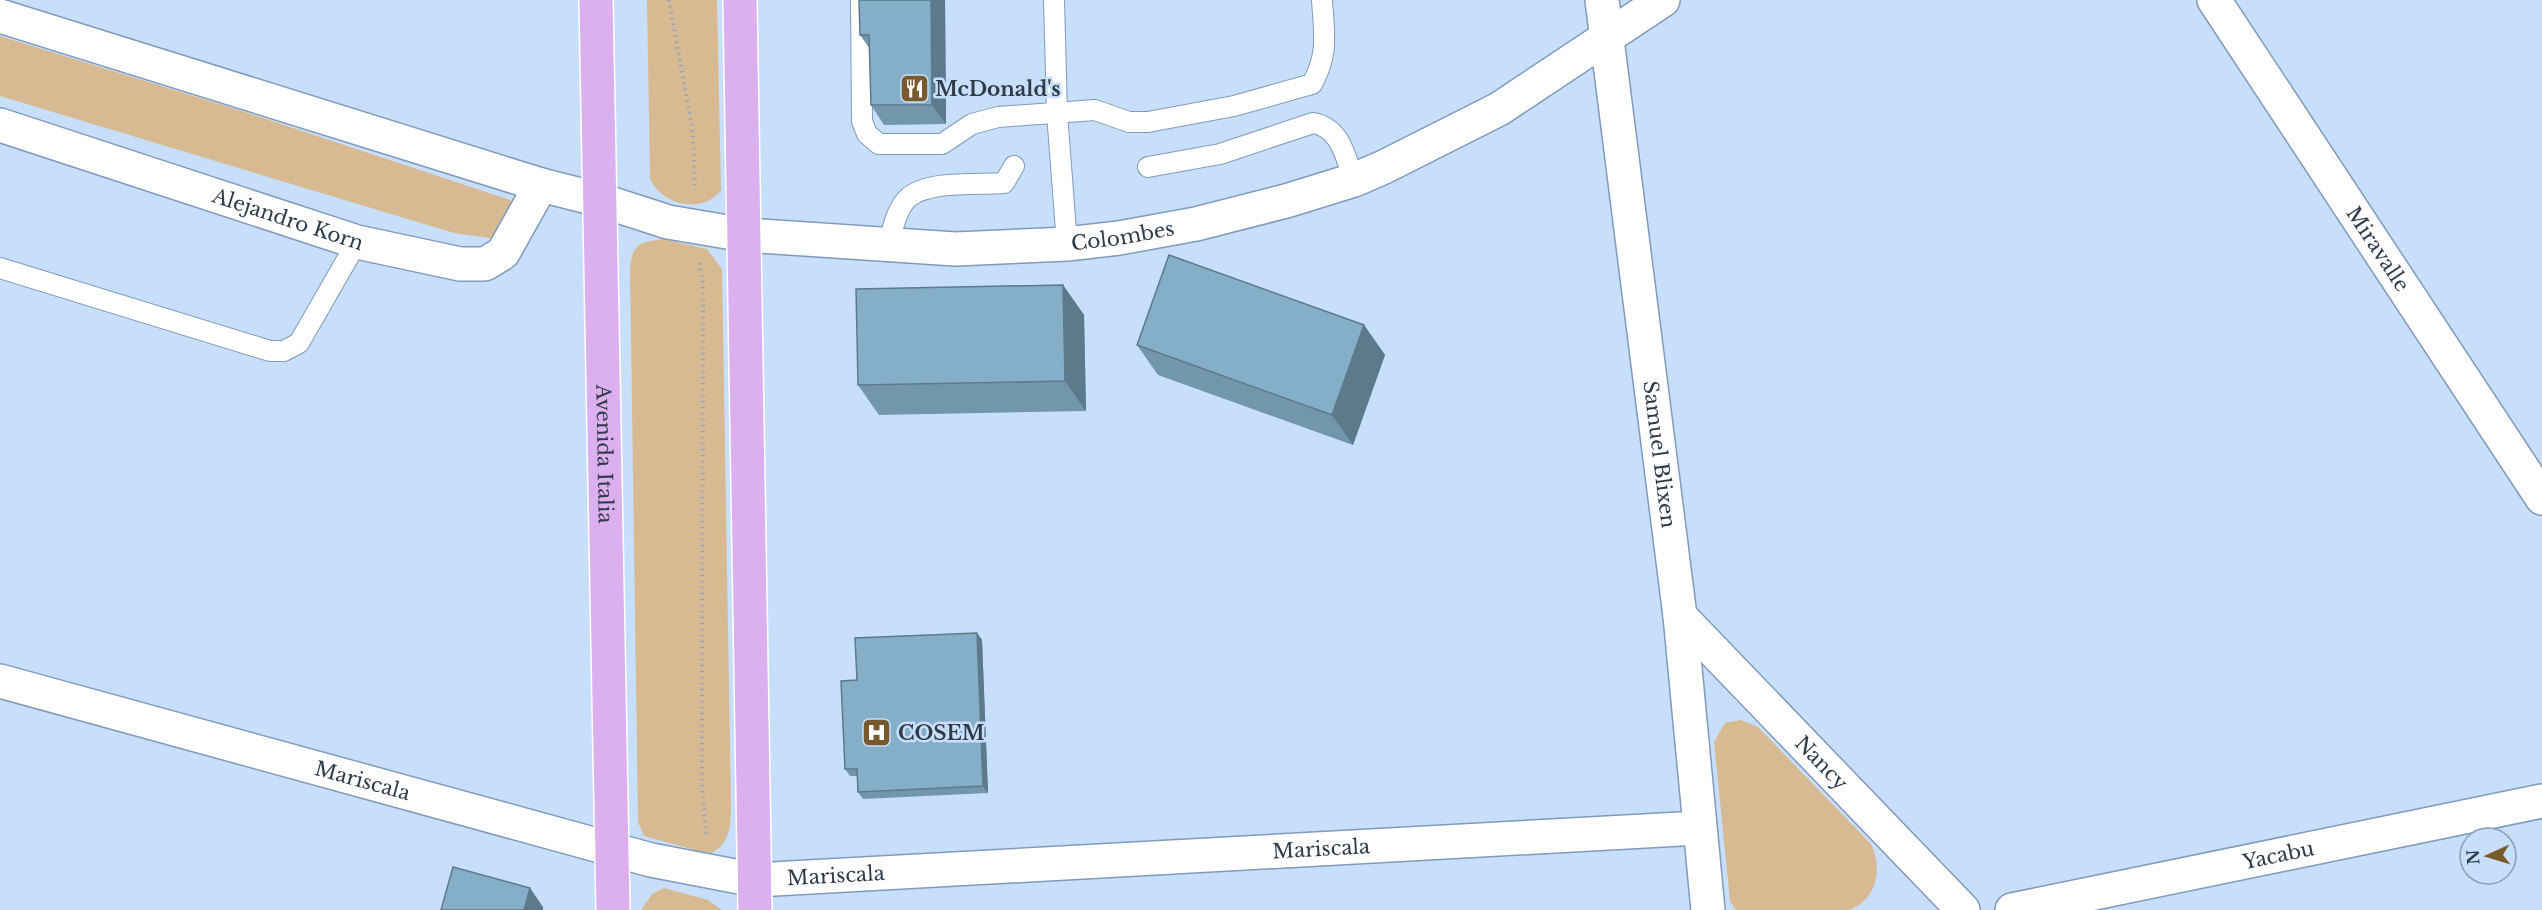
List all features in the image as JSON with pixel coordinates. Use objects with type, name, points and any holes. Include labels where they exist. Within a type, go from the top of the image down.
[{"type":"main road","name":"Avenida Italia","points":[[596,0],[613,910]]},
{"type":"main road","points":[[740,0],[755,895]]},
{"type":"street","name":"Samuel Blixen","points":[[1602,0],[1680,616],[1708,910]]},
{"type":"street","name":"Colombes","points":[[600,200],[669,222],[745,235],[955,249],[1067,244],[1119,238],[1196,224],[1286,201],[1354,180],[1384,167],[1499,109],[1663,0]]},
{"type":"street","name":"Miravalle","points":[[2214,0],[2542,498]]},
{"type":"street","points":[[0,16],[541,185],[600,200]]},
{"type":"street","name":"Alejandro Korn","points":[[0,125],[357,242],[460,264],[486,264],[503,252],[541,185]]},
{"type":"street","name":"Nancy","points":[[1680,616],[1963,910]]},
{"type":"street","name":"Mariscala","points":[[0,681],[612,849],[710,873],[755,895],[1699,828]]},
{"type":"street","name":"Yacabu","points":[[2013,910],[2542,801]]},
{"type":"lane","points":[[861,0],[862,121],[867,134],[879,144],[942,144],[972,124],[998,117],[1095,110],[1129,122],[1148,122],[1234,106],[1312,84],[1322,66],[1324,54],[1322,0]]},
{"type":"lane","points":[[1054,0],[1058,113],[1067,244]]},
{"type":"lane","points":[[1148,167],[1220,153],[1313,123],[1325,125],[1337,135],[1354,180]]},
{"type":"lane","points":[[888,246],[898,215],[907,199],[923,189],[951,185],[1004,183],[1014,166]]},
{"type":"lane","points":[[0,268],[270,351],[284,351],[299,343],[357,242]]},
{"type":"path","points":[[669,0],[693,133],[696,227],[704,289],[702,784],[710,873]]},
{"type":"shaded area","points":[[647,0],[717,0],[721,190],[713,198],[704,202],[683,204],[673,200],[656,188],[650,179]]},
{"type":"shaded area","points":[[0,36],[242,111],[510,200],[520,206],[496,239],[454,233],[0,96]]},
{"type":"shaded area","points":[[662,239],[707,249],[722,269],[731,808],[726,839],[712,853],[644,836],[638,822],[630,268],[633,253],[638,246]]},
{"type":"shaded area","points":[[1741,720],[1758,727],[1871,844],[1875,853],[1877,873],[1871,891],[1858,905],[1849,910],[1736,910],[1730,901],[1714,742],[1725,723]]},
{"type":"shaded area","points":[[664,888],[708,900],[722,910],[641,910],[652,894]]},
{"type":"building","name":"McDonald's","points":[[859,0],[931,0],[932,105],[871,105],[869,35],[860,35]]},
{"type":"building","points":[[1169,255],[1364,325],[1332,415],[1137,345]]},
{"type":"building","points":[[1063,285],[1065,381],[858,385],[856,289]]},
{"type":"building","points":[[977,633],[983,786],[858,792],[857,769],[845,769],[841,681],[857,680],[855,638]]},
{"type":"building","points":[[453,867],[530,888],[524,910],[441,910]]},
{"type":"place","name":"McDonald's","points":[[914,89]]},
{"type":"place","name":"COSEM","points":[[877,733]]}]
